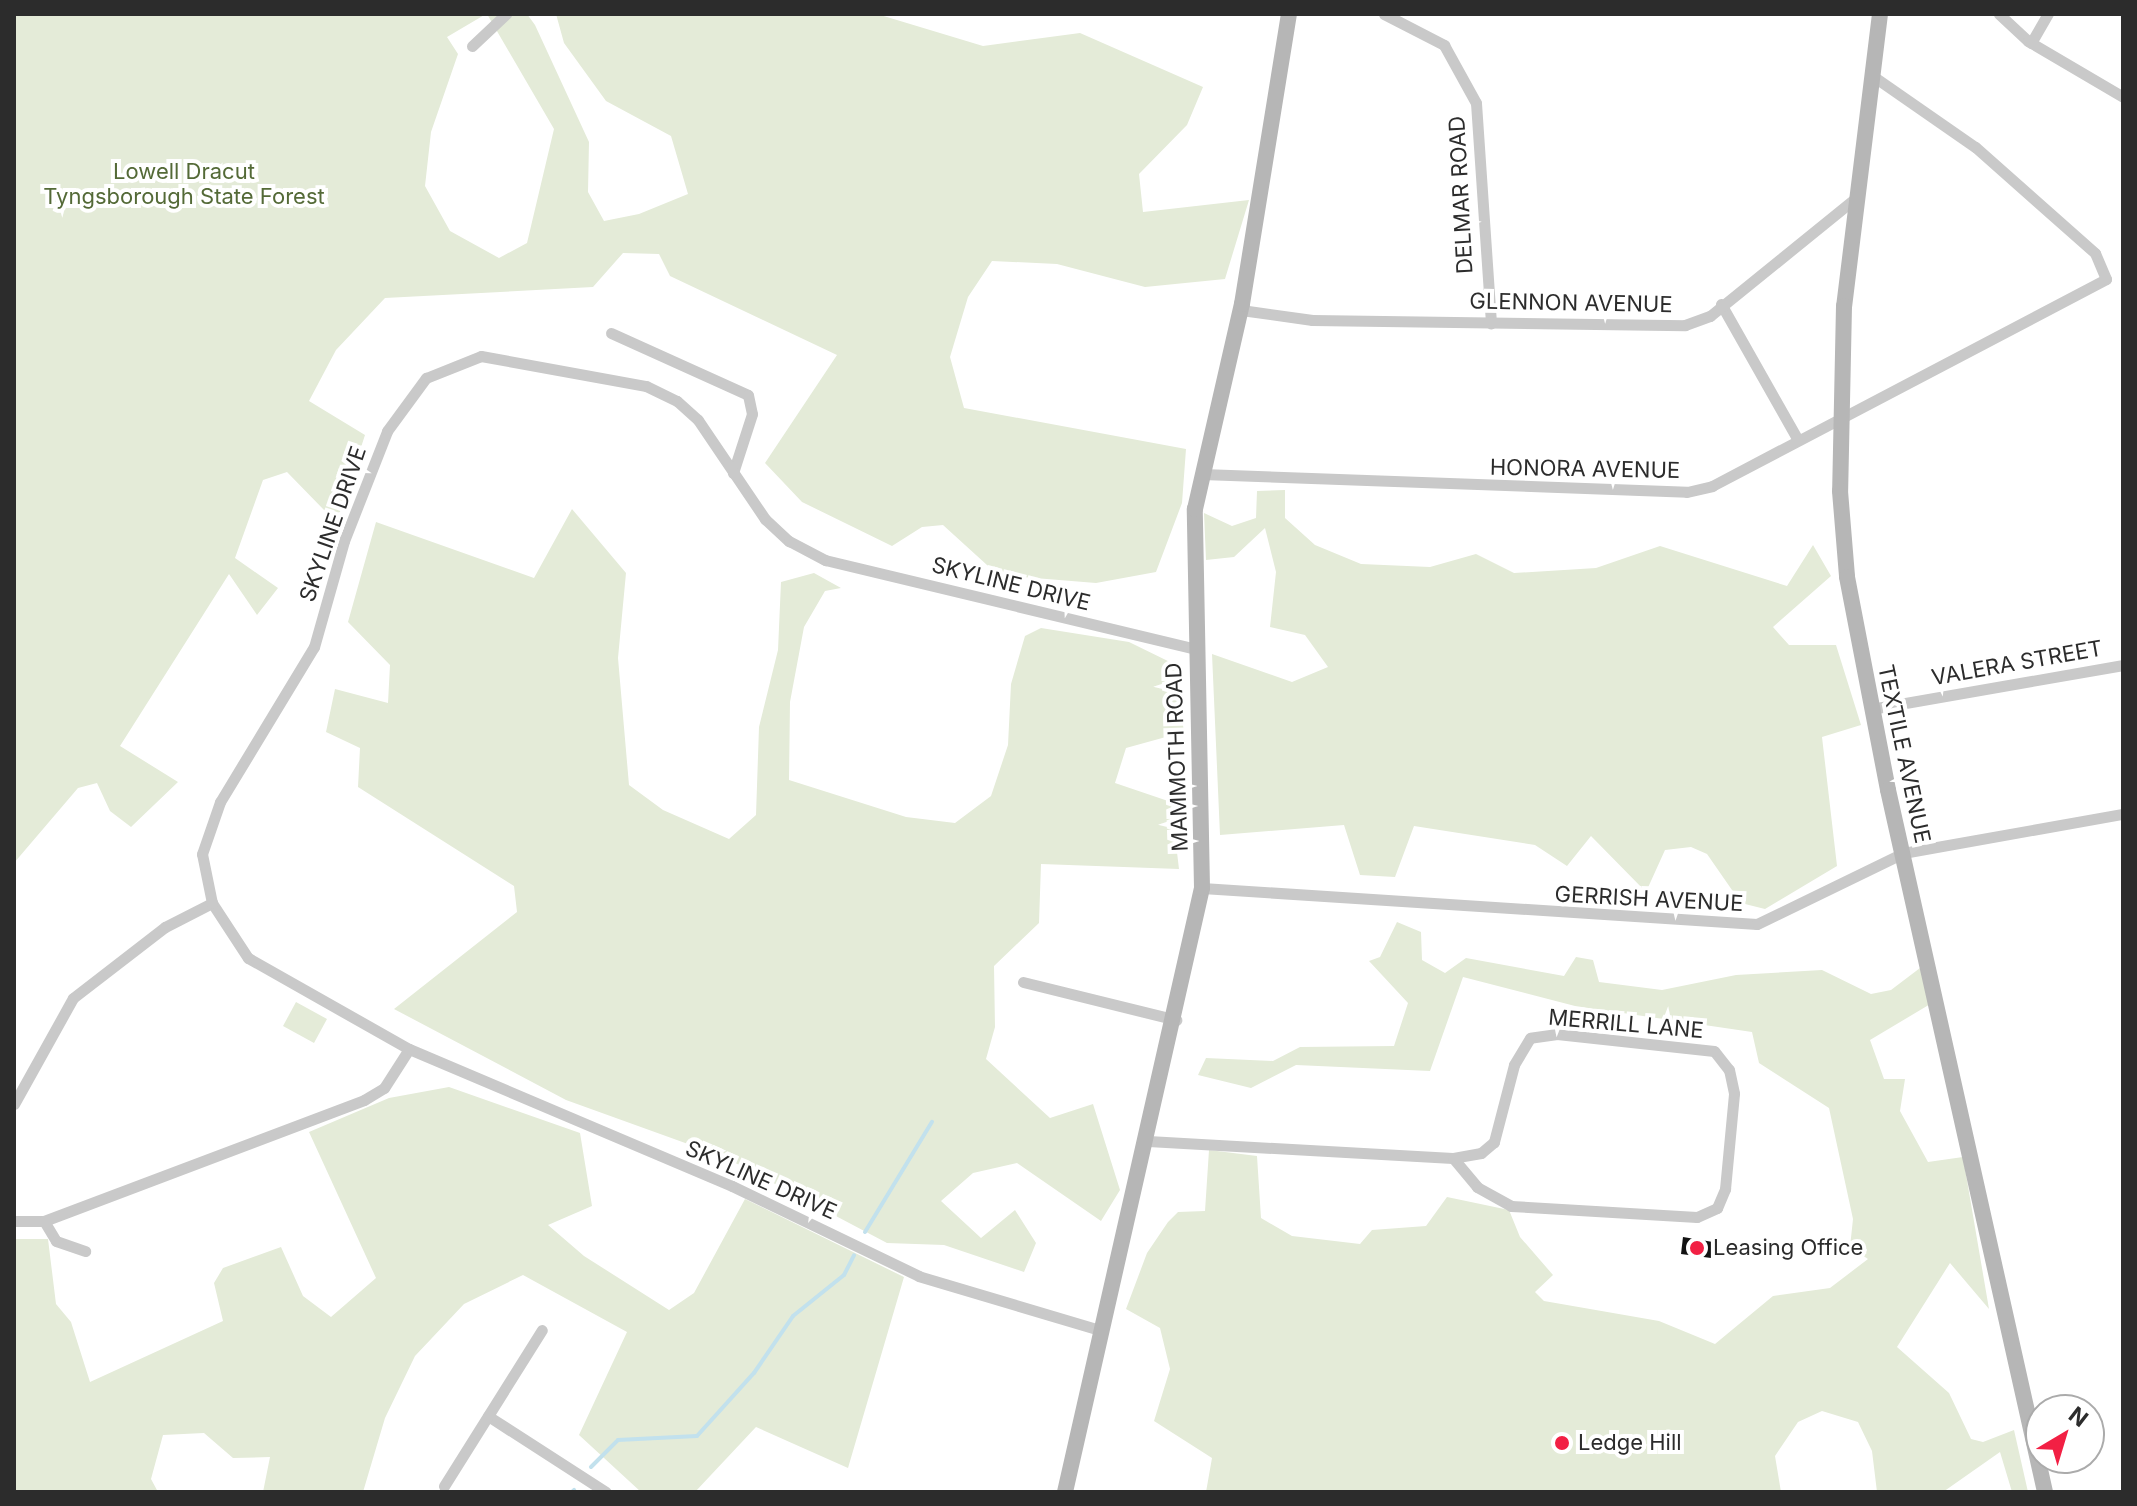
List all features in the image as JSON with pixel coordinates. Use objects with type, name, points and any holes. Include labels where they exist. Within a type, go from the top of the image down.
[{"type":"main road","name":"MAMMOTH ROAD","points":[[1065,1492],[1176,1020],[1202,888],[1191,551],[1202,474],[1241,310],[1289,14]]},
{"type":"main road","name":"TEXTILE AVENUE","points":[[1880,14],[1858,196],[1840,416],[1847,577],[1871,709],[2045,1492]]},
{"type":"street","points":[[472,46],[506,14]]},
{"type":"street","name":"DELMAR ROAD","points":[[1384,14],[1444,45],[1476,103],[1491,323]]},
{"type":"street","points":[[1999,14],[2031,43],[2123,97]]},
{"type":"street","points":[[2031,43],[2048,14]]},
{"type":"street","name":"HONORA AVENUE","points":[[1202,474],[1667,494],[1712,486],[1840,416],[2089,292],[2106,277],[2095,253],[1975,147],[1873,76]]},
{"type":"street","name":"GLENNON AVENUE","points":[[1241,310],[1312,320],[1662,327],[1710,316],[1858,196]]},
{"type":"street","points":[[1721,304],[1798,440]]},
{"type":"street","points":[[611,333],[748,395],[752,414],[733,473]]},
{"type":"street","name":"SKYLINE DRIVE","points":[[1103,1331],[919,1276],[732,1186],[409,1049],[248,958],[212,903],[202,854],[207,831],[314,647],[366,478],[387,431],[426,378],[481,356],[646,386],[698,420],[765,519],[789,541],[825,560],[1195,649]]},
{"type":"street","name":"VALERA STREET","points":[[1871,709],[2123,665]]},
{"type":"street","name":"GERRISH AVENUE","points":[[1202,888],[1757,924],[1903,853],[2123,814]]},
{"type":"street","points":[[14,1104],[73,998],[165,927],[212,903]]},
{"type":"street","points":[[1023,982],[1176,1020]]},
{"type":"street","name":"MERRILL LANE","points":[[1148,1141],[1453,1158],[1481,1153],[1494,1142],[1514,1065],[1530,1038],[1557,1034],[1714,1051],[1729,1070],[1734,1093],[1725,1189],[1707,1214],[1511,1206],[1477,1187],[1453,1158]]},
{"type":"street","points":[[14,1221],[44,1221],[364,1100],[384,1088],[409,1049]]},
{"type":"street","points":[[44,1221],[56,1241],[85,1251]]},
{"type":"street","points":[[444,1486],[542,1330]]},
{"type":"street","points":[[488,1416],[606,1492]]},
{"type":"green space","name":"Lowell Dracut Tyngsborough State Forest","points":[[14,14],[486,14],[447,37],[458,54],[431,132],[425,186],[450,231],[499,258],[527,243],[554,129],[487,14],[527,14],[535,25],[589,142],[588,192],[604,221],[639,214],[688,194],[671,136],[606,101],[564,43],[556,14],[877,14],[983,46],[1080,33],[1203,87],[1187,125],[1139,174],[1143,212],[1249,200],[1225,279],[1145,287],[1057,264],[992,261],[968,297],[950,357],[964,408],[1186,449],[1182,503],[1156,572],[1096,583],[998,575],[943,525],[922,527],[892,546],[802,502],[765,463],[837,355],[670,276],[659,254],[623,253],[593,287],[385,298],[336,350],[309,401],[365,435],[339,515],[324,510],[287,472],[263,480],[235,558],[278,588],[257,615],[229,574],[120,746],[178,782],[131,827],[110,811],[97,783],[78,788],[14,863]]},
{"type":"green space","points":[[1285,490],[1285,518],[1315,545],[1361,564],[1430,567],[1476,554],[1514,573],[1596,568],[1660,546],[1787,586],[1813,545],[1831,576],[1773,627],[1789,645],[1836,645],[1861,725],[1822,737],[1837,866],[1765,909],[1741,903],[1707,854],[1691,847],[1665,850],[1646,892],[1591,836],[1567,866],[1535,845],[1414,826],[1395,877],[1360,875],[1344,825],[1220,835],[1212,654],[1292,682],[1328,667],[1305,635],[1270,627],[1276,572],[1265,528],[1234,557],[1206,560],[1204,513],[1232,526],[1256,518],[1257,491]]},
{"type":"green space","points":[[572,509],[626,573],[618,658],[629,785],[663,810],[729,839],[756,815],[759,727],[778,650],[781,582],[814,573],[841,588],[825,591],[804,627],[790,702],[789,780],[906,817],[955,823],[991,796],[1008,745],[1011,684],[1025,636],[1041,628],[1129,642],[1174,664],[1184,732],[1126,748],[1115,783],[1171,802],[1179,869],[1041,864],[1039,923],[994,966],[995,1027],[986,1059],[1050,1118],[1093,1104],[1120,1190],[1101,1221],[1017,1163],[973,1173],[941,1201],[981,1238],[1015,1210],[1036,1243],[1024,1272],[944,1245],[887,1243],[724,1157],[566,1100],[394,1009],[517,912],[514,886],[358,787],[360,748],[326,732],[335,689],[388,703],[390,665],[348,622],[376,522],[534,578]]},
{"type":"green space","points":[[1397,922],[1421,932],[1422,960],[1445,973],[1466,958],[1564,976],[1576,957],[1593,960],[1599,982],[1662,990],[1736,975],[1822,970],[1871,994],[1891,990],[1920,968],[1932,1003],[1870,1040],[1884,1079],[1905,1079],[1900,1111],[1928,1162],[1963,1157],[1989,1309],[1950,1263],[1897,1347],[1949,1393],[1971,1439],[1983,1442],[2014,1430],[2028,1492],[2012,1492],[2000,1452],[1943,1492],[1877,1492],[1872,1451],[1858,1422],[1822,1411],[1798,1422],[1775,1456],[1781,1492],[1206,1492],[1212,1458],[1154,1421],[1170,1369],[1160,1328],[1126,1309],[1147,1253],[1168,1222],[1178,1212],[1205,1211],[1209,1150],[1257,1156],[1261,1218],[1292,1236],[1360,1244],[1372,1230],[1426,1226],[1447,1197],[1509,1210],[1520,1237],[1553,1275],[1535,1292],[1544,1301],[1659,1321],[1715,1344],[1773,1296],[1830,1288],[1868,1259],[1850,1247],[1853,1219],[1829,1108],[1759,1063],[1752,1032],[1575,1006],[1463,977],[1430,1071],[1296,1065],[1251,1088],[1198,1075],[1206,1058],[1273,1061],[1300,1047],[1394,1046],[1408,1003],[1369,961],[1380,957]]},
{"type":"green space","points":[[296,1002],[327,1019],[314,1043],[283,1026]]},
{"type":"green space","points":[[449,1087],[580,1133],[592,1206],[548,1225],[584,1256],[669,1310],[694,1293],[745,1199],[904,1277],[848,1468],[756,1427],[695,1492],[641,1492],[579,1435],[627,1332],[523,1275],[464,1304],[415,1356],[385,1418],[363,1492],[263,1492],[270,1457],[233,1458],[204,1433],[163,1435],[151,1479],[158,1492],[14,1492],[14,1239],[48,1239],[56,1304],[71,1322],[90,1382],[223,1321],[214,1283],[223,1268],[281,1247],[303,1296],[331,1317],[376,1278],[309,1132],[389,1098]]},
{"type":"building","name":"Leasing Office","points":[[1683,1237],[1713,1242],[1711,1258],[1681,1254]]},
{"type":"waterway","points":[[865,1232],[932,1122]]},
{"type":"waterway","points":[[591,1467],[618,1440],[697,1436],[754,1373],[793,1316],[844,1275],[854,1255]]},
{"type":"place","name":"Leasing Office","points":[[1697,1248]]},
{"type":"place","name":"Ledge Hill","points":[[1562,1443]]}]
